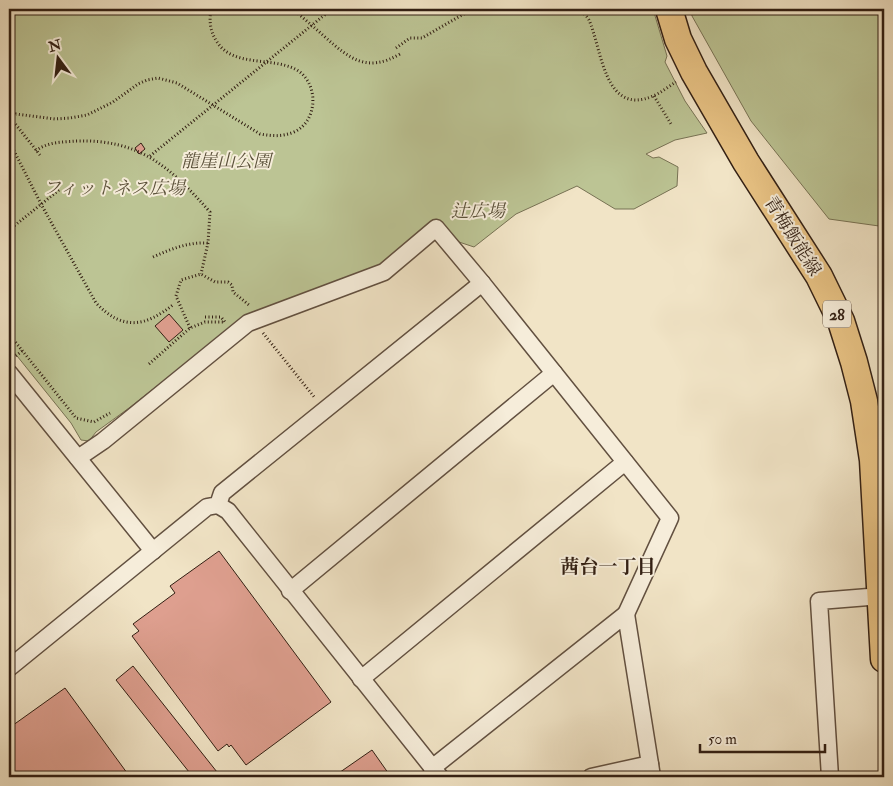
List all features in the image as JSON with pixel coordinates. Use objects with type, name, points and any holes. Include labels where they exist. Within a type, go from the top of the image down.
[{"type":"main road","name":"青梅飯能線","points":[[669,9],[678,39],[694,72],[746,162],[819,276],[840,321],[854,362],[864,401],[873,460],[884,659]]},
{"type":"street","points":[[9,668],[207,507],[218,505],[228,511],[436,773],[626,614],[670,518],[436,228],[384,272],[251,313],[225,341],[103,441],[78,458]]},
{"type":"street","points":[[218,505],[222,493],[482,283]]},
{"type":"street","points":[[9,373],[153,551]]},
{"type":"street","points":[[290,591],[554,373]]},
{"type":"street","points":[[360,679],[625,462]]},
{"type":"street","points":[[830,777],[819,601],[881,596]]},
{"type":"street","points":[[591,777],[651,771],[626,614]]},
{"type":"path","points":[[40,155],[9,117],[23,114],[55,119],[87,115],[113,102],[138,84],[158,78],[177,83],[260,134],[273,137],[283,136],[303,126],[312,110],[313,94],[304,76],[297,70],[285,65],[236,56],[220,46],[210,26],[211,9]]},
{"type":"path","points":[[293,9],[346,55],[360,62],[389,61],[400,54]]},
{"type":"path","points":[[396,48],[410,38],[422,38],[467,12],[479,9]]},
{"type":"path","points":[[579,9],[588,18],[608,79],[618,93],[627,99],[637,100],[654,96],[694,72]]},
{"type":"path","points":[[150,156],[328,13]]},
{"type":"path","points":[[654,96],[671,124]]},
{"type":"path","points":[[9,141],[41,204],[96,303],[105,312],[113,318],[131,323],[154,318],[174,304]]},
{"type":"path","points":[[36,151],[43,145],[86,141],[123,146],[150,156],[170,171],[210,212],[208,242],[201,274]]},
{"type":"path","points":[[9,230],[60,190]]},
{"type":"path","points":[[153,257],[175,248],[198,242],[208,242]]},
{"type":"path","points":[[190,328],[176,296],[181,280],[201,274],[216,282],[228,282],[232,285],[233,292],[324,410]]},
{"type":"path","points":[[205,322],[205,316],[221,317],[226,322]]},
{"type":"path","points":[[149,364],[190,328],[205,322],[216,322]]},
{"type":"path","points":[[9,334],[74,420],[94,422],[97,419]]},
{"type":"path","points":[[16,356],[22,351]]},
{"type":"green space","name":"龍崖山公園","points":[[9,9],[653,9],[667,56],[665,62],[685,101],[707,133],[675,140],[646,154],[653,158],[659,157],[678,167],[677,186],[634,209],[615,209],[577,186],[516,214],[474,247],[456,241],[437,220],[375,268],[218,338],[96,432],[89,441],[81,440],[71,423],[9,346]]},
{"type":"green space","points":[[691,9],[884,9],[884,223],[879,226],[829,219],[751,121],[692,16]]},
{"type":"building","points":[[141,143],[145,149],[139,154],[135,148]]},
{"type":"building","points":[[169,314],[183,330],[169,342],[155,326]]},
{"type":"building","points":[[219,551],[331,702],[246,765],[231,745],[229,747],[227,744],[218,751],[132,636],[139,631],[133,624],[175,593],[170,586]]},
{"type":"building","points":[[133,666],[217,772],[211,777],[193,777],[116,680]]},
{"type":"building","points":[[65,688],[130,777],[9,777],[9,728]]},
{"type":"building","points":[[372,750],[391,777],[333,777]]},
{"type":"building","points":[[817,772],[818,777],[793,777],[793,773]]},
{"type":"district","name":"茜台一丁目","points":[[608,566]]},
{"type":"park label","name":"フィットネス広場","points":[[114,188]]},
{"type":"park label","name":"辻広場","points":[[478,211]]}]
